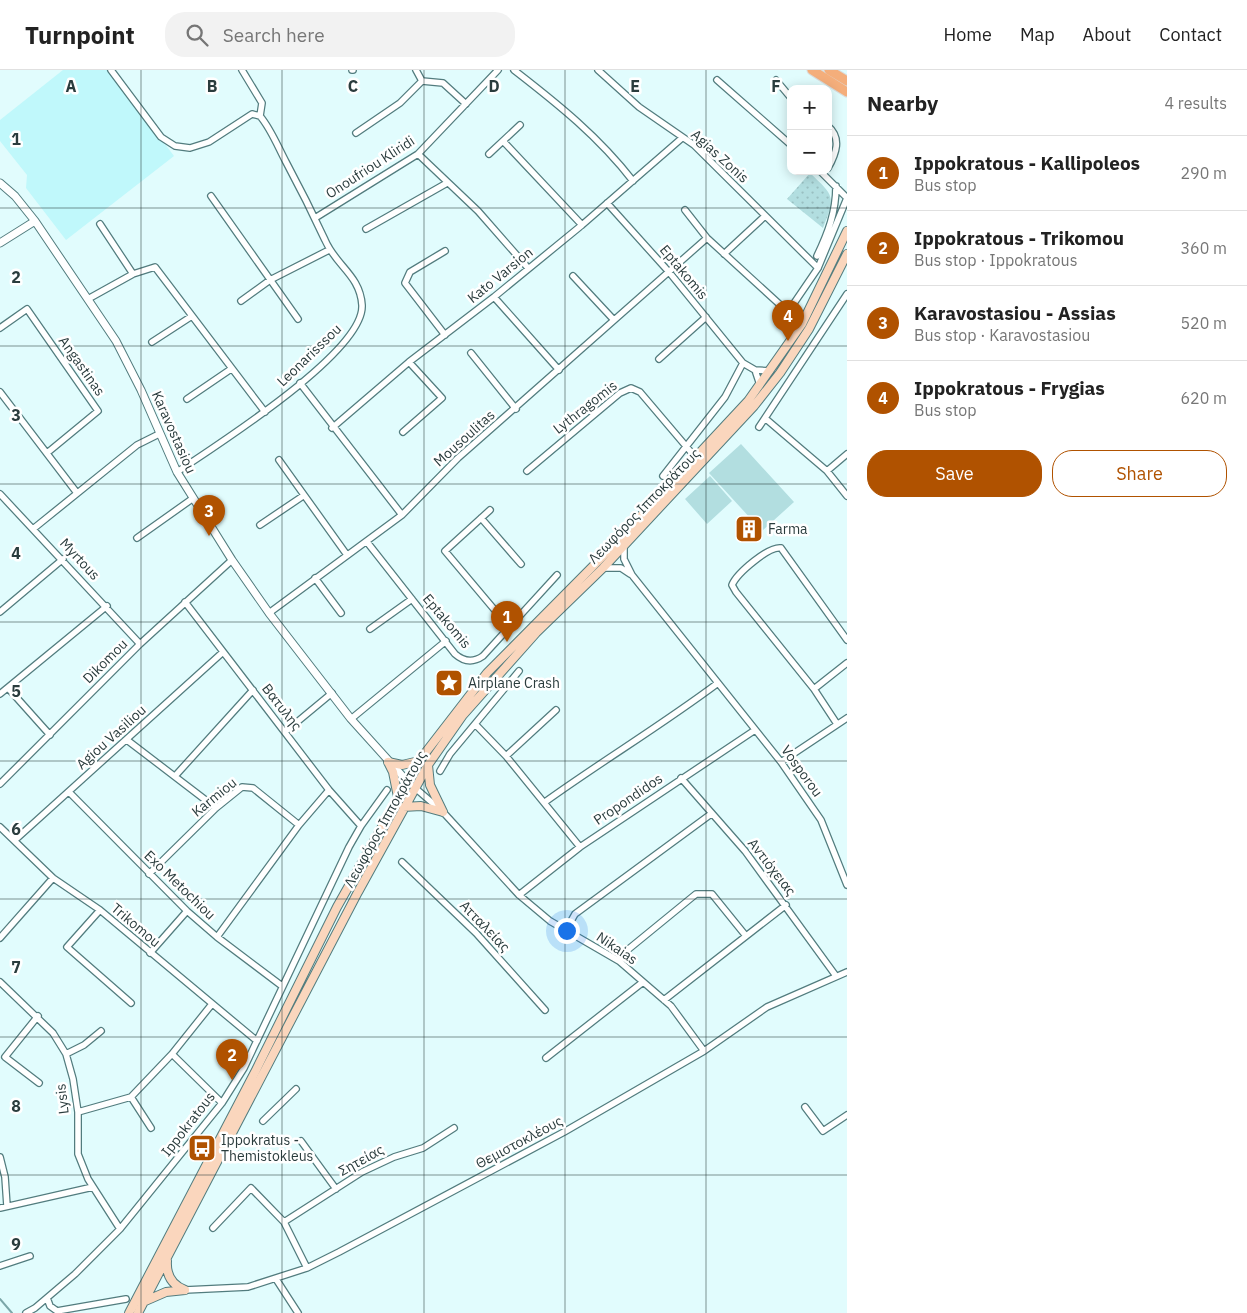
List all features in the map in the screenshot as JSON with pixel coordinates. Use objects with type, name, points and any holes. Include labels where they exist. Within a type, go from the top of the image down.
[{"type":"main road","points":[[829,70],[847,81]]},
{"type":"main road","points":[[815,72],[847,92]]},
{"type":"main road","name":"Λεωφόρος Ιπποκράτους","points":[[419,761],[457,710],[518,639],[611,548],[732,421],[760,385],[802,324],[847,231]]},
{"type":"main road","name":"Λεωφόρος Ιπποκράτους","points":[[138,1313],[403,807],[428,765],[464,715],[536,633],[603,568],[736,427],[780,373],[809,329],[847,254]]},
{"type":"main road","points":[[388,762],[402,765],[419,761]]},
{"type":"main road","points":[[409,778],[419,761]]},
{"type":"main road","points":[[388,762],[393,772],[398,797]]},
{"type":"main road","points":[[428,765],[430,785],[443,812]]},
{"type":"main road","name":"Λεωφόρος Ιπποκράτους","points":[[129,1313],[252,1078],[337,907],[409,778]]},
{"type":"main road","points":[[403,807],[421,806],[443,812]]},
{"type":"main road","points":[[167,1260],[166,1269],[170,1278],[174,1284],[185,1290]]},
{"type":"main road","points":[[143,1302],[166,1292],[185,1290]]},
{"type":"street","points":[[111,70],[161,137],[174,146],[190,148],[209,142],[252,114],[260,116]]},
{"type":"street","name":"Leonarisssou","points":[[177,472],[265,412],[300,383],[342,345],[355,328],[362,307],[359,285],[329,250],[315,218],[260,116],[262,103],[242,70]]},
{"type":"street","points":[[416,70],[422,81]]},
{"type":"street","name":"Onoufriou Kliridi","points":[[315,218],[418,154],[498,70]]},
{"type":"street","points":[[514,70],[573,116],[611,153],[633,181]]},
{"type":"street","name":"Agias Zonis","points":[[598,70],[639,107],[694,146],[818,268]]},
{"type":"street","points":[[717,80],[787,141]]},
{"type":"street","points":[[776,80],[787,93]]},
{"type":"street","points":[[422,81],[442,83],[466,104]]},
{"type":"street","points":[[356,133],[400,103],[422,81]]},
{"type":"street","points":[[489,154],[520,125]]},
{"type":"street","points":[[832,131],[836,136],[837,143],[832,161]]},
{"type":"street","name":"Kato Varsion","points":[[332,428],[409,362],[494,297],[582,225],[682,138]]},
{"type":"street","points":[[503,141],[582,225]]},
{"type":"street","points":[[418,154],[478,211],[528,268]]},
{"type":"street","points":[[686,210],[707,238],[786,312],[790,311],[818,268],[847,198],[826,175]]},
{"type":"street","name":"Karavostasiou","points":[[0,183],[15,196],[35,221],[116,341],[141,390],[177,472],[192,500],[232,560],[269,613],[351,719],[388,762],[409,778]]},
{"type":"street","points":[[366,229],[447,183]]},
{"type":"street","points":[[817,256],[829,230],[834,209],[836,186]]},
{"type":"street","points":[[211,196],[298,319]]},
{"type":"street","name":"Eptakomis","points":[[607,203],[669,272],[742,361]]},
{"type":"street","points":[[724,254],[766,216]]},
{"type":"street","points":[[0,243],[35,221]]},
{"type":"street","points":[[100,224],[133,274]]},
{"type":"street","name":"Mousoulitas","points":[[269,613],[367,542],[402,514],[458,458],[516,409],[613,320],[707,238]]},
{"type":"street","points":[[241,301],[270,280],[329,250]]},
{"type":"street","points":[[445,251],[410,272],[405,283],[445,335]]},
{"type":"street","points":[[88,299],[133,274],[155,267],[265,412]]},
{"type":"street","points":[[573,276],[613,320]]},
{"type":"street","points":[[494,297],[559,370]]},
{"type":"street","points":[[758,427],[766,419],[846,297]]},
{"type":"street","name":"Angastinas","points":[[0,328],[27,309],[98,411],[47,452]]},
{"type":"street","points":[[152,342],[192,316]]},
{"type":"street","points":[[659,359],[706,318]]},
{"type":"street","points":[[471,353],[516,409]]},
{"type":"street","points":[[663,476],[688,447],[725,397],[742,361],[755,370],[770,371]]},
{"type":"street","points":[[403,432],[442,398],[409,362]]},
{"type":"street","points":[[187,399],[231,369]]},
{"type":"street","points":[[755,370],[760,385]]},
{"type":"street","points":[[300,383],[332,428],[402,514]]},
{"type":"street","name":"Lythragomis","points":[[527,470],[620,393],[631,388],[640,392],[696,458]]},
{"type":"street","points":[[0,392],[77,493]]},
{"type":"street","points":[[766,419],[827,471],[847,496]]},
{"type":"street","points":[[33,529],[138,444],[159,434]]},
{"type":"street","points":[[827,471],[847,454]]},
{"type":"street","points":[[280,460],[303,496],[347,555]]},
{"type":"street","name":"Myrtous","points":[[0,494],[107,606],[140,644]]},
{"type":"street","points":[[260,525],[303,496]]},
{"type":"street","points":[[137,538],[192,500]]},
{"type":"street","points":[[490,510],[445,551],[509,627]]},
{"type":"street","points":[[481,518],[521,564]]},
{"type":"street","name":"Eptakomis","points":[[367,542],[459,657],[473,661],[484,656],[557,575]]},
{"type":"street","name":"Vosporou","points":[[624,546],[624,559],[632,575],[780,762],[821,820],[847,884]]},
{"type":"street","points":[[837,724],[814,689],[736,592],[732,585],[735,578],[768,551],[775,547],[781,548],[847,640]]},
{"type":"street","points":[[0,612],[63,559]]},
{"type":"street","name":"Dikomou","points":[[0,784],[140,644],[232,560]]},
{"type":"street","points":[[603,568],[621,568],[632,575]]},
{"type":"street","points":[[315,578],[341,613]]},
{"type":"street","points":[[370,629],[412,599]]},
{"type":"street","name":"Βατυλης","points":[[185,602],[329,790],[361,826]]},
{"type":"street","points":[[0,694],[107,606]]},
{"type":"street","points":[[351,719],[446,641]]},
{"type":"street","name":"Agiou Vasiliou","points":[[15,840],[223,652]]},
{"type":"street","points":[[814,689],[847,663]]},
{"type":"street","points":[[440,771],[450,754],[519,671]]},
{"type":"street","points":[[545,802],[718,683]]},
{"type":"street","points":[[8,688],[50,735]]},
{"type":"street","points":[[176,775],[253,690]]},
{"type":"street","points":[[285,732],[332,693]]},
{"type":"street","points":[[506,756],[556,710]]},
{"type":"street","points":[[780,762],[847,718]]},
{"type":"street","points":[[475,724],[506,756],[580,847]]},
{"type":"street","name":"Propondidos","points":[[519,895],[580,847],[755,730]]},
{"type":"street","points":[[127,740],[176,775],[216,808]]},
{"type":"street","name":"Nikaias","points":[[409,778],[414,787],[443,812],[519,895],[550,921],[618,961],[643,982],[671,1006],[704,1051]]},
{"type":"street","name":"Αντιόχειας","points":[[681,778],[745,851],[836,976]]},
{"type":"street","name":"Karmiou","points":[[149,874],[216,808],[242,787],[249,786],[300,825]]},
{"type":"street","points":[[217,937],[300,825],[329,790]]},
{"type":"street","name":"Ippokratous","points":[[26,1313],[35,1308],[76,1274],[120,1229],[222,1102],[244,1068],[361,826],[387,790]]},
{"type":"street","name":"Exo Metochiou","points":[[69,792],[187,912],[282,986]]},
{"type":"street","points":[[566,930],[575,914],[711,814]]},
{"type":"street","name":"Trikomou","points":[[0,827],[53,878],[100,910],[257,1040]]},
{"type":"street","name":"Ατταλείας","points":[[402,862],[476,934],[546,1010]]},
{"type":"street","points":[[0,938],[53,878]]},
{"type":"street","points":[[618,961],[625,952],[696,894],[712,894],[746,936]]},
{"type":"street","points":[[664,1000],[786,905]]},
{"type":"street","points":[[100,910],[66,947],[131,1004]]},
{"type":"street","points":[[150,953],[187,912]]},
{"type":"street","name":"Θεμιστοκλέους","points":[[185,1290],[248,1287],[307,1268],[564,1132],[704,1051],[767,1007],[847,972]]},
{"type":"street","name":"Lysis","points":[[0,982],[38,1016],[53,1033],[66,1054],[73,1079],[78,1112],[78,1154],[93,1187],[120,1229]]},
{"type":"street","points":[[546,1058],[643,982]]},
{"type":"street","points":[[78,1112],[131,1097],[172,1054],[212,1004]]},
{"type":"street","points":[[38,1016],[5,1056],[39,1082]]},
{"type":"street","points":[[66,1054],[84,1045],[101,1031]]},
{"type":"street","points":[[172,1054],[222,1102]]},
{"type":"street","points":[[264,1121],[296,1089]]},
{"type":"street","points":[[131,1097],[151,1128]]},
{"type":"street","points":[[805,1107],[823,1131],[847,1115]]},
{"type":"street","name":"Σητείας","points":[[284,1222],[336,1189],[394,1157],[423,1148],[454,1128]]},
{"type":"street","points":[[301,1140],[336,1189]]},
{"type":"street","points":[[0,1157],[5,1177],[7,1206]]},
{"type":"street","points":[[0,1208],[93,1187]]},
{"type":"street","points":[[213,1228],[251,1188],[284,1222],[307,1268]]},
{"type":"street","points":[[0,1266],[30,1256]]},
{"type":"street","points":[[276,1279],[298,1313]]},
{"type":"street","points":[[46,1298],[50,1306],[57,1311],[126,1299]]},
{"type":"shaded area","points":[[63,70],[109,70],[174,156],[66,240],[26,188],[27,175],[0,141],[0,120]]},
{"type":"shaded area","points":[[808,175],[812,175],[824,187],[830,197],[830,209],[823,228],[787,199]]},
{"type":"shaded area","points":[[741,444],[794,502],[762,531],[709,473]]},
{"type":"shaded area","points":[[710,476],[732,501],[707,524],[685,499]]},
{"type":"waterway","points":[[0,1299],[12,1313]]},
{"type":"place","name":"Ippokratous - Frygias","points":[[788,341]]},
{"type":"place","name":"Farma","points":[[749,529]]},
{"type":"place","name":"Karavostasiou - Assias","points":[[209,536]]},
{"type":"place","name":"Ippokratous - Kallipoleos","points":[[507,642]]},
{"type":"place","name":"Airplane Crash","points":[[449,683]]},
{"type":"place","name":"Ippokratous - Trikomou","points":[[232,1080]]},
{"type":"place","name":"Ippokratus - Themistokleus","points":[[202,1148]]}]
